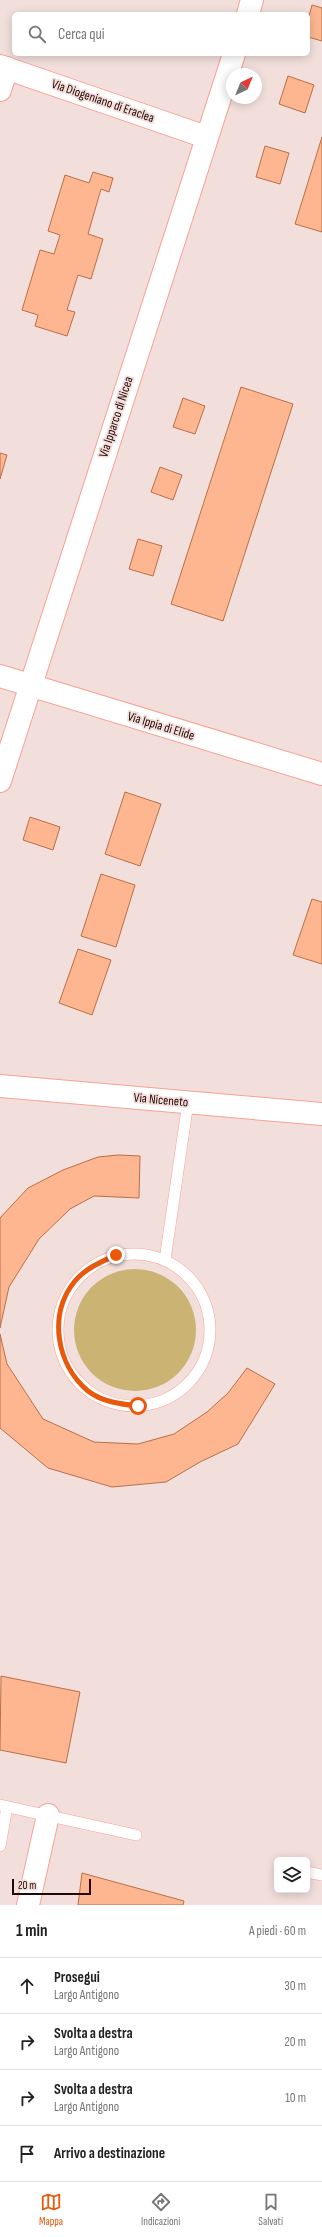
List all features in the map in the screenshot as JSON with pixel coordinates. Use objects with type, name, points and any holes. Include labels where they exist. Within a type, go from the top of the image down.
[{"type":"street","points":[[249,12],[252,0]]},
{"type":"street","name":"Via Ipparco di Nicea","points":[[0,781],[206,136],[233,56]]},
{"type":"street","points":[[0,90],[3,67]]},
{"type":"street","name":"Via Diogeniano di Eraclea","points":[[3,67],[206,136]]},
{"type":"street","name":"Via Ippia di Elide","points":[[0,676],[322,774]]},
{"type":"street","name":"Via Niceneto","points":[[0,1086],[322,1114]]},
{"type":"street","points":[[28,1905],[48,1815]]},
{"type":"lane","points":[[165,1260],[188,1102]]},
{"type":"lane","points":[[141,1254],[165,1260],[186,1274],[202,1295],[210,1319],[209,1344],[203,1362],[184,1388],[162,1401],[138,1406],[112,1403],[89,1392],[69,1368],[61,1352],[58,1327],[63,1302],[75,1281],[100,1262],[116,1255],[141,1254]]},
{"type":"lane","points":[[0,1846],[4,1806],[136,1835]]},
{"type":"lane","points":[[310,1873],[322,1875]]},
{"type":"shaded area","points":[[135,1269],[158,1273],[169,1279],[178,1287],[186,1296],[192,1307],[196,1330],[192,1353],[186,1364],[178,1373],[169,1381],[158,1387],[135,1391],[112,1387],[101,1381],[92,1373],[84,1364],[78,1353],[74,1330],[78,1307],[84,1296],[92,1287],[101,1279],[112,1273]]},
{"type":"building","points":[[312,5],[322,8],[322,41],[310,38],[310,12]]},
{"type":"building","points":[[288,76],[314,85],[305,113],[279,104]]},
{"type":"building","points":[[322,137],[322,232],[295,224]]},
{"type":"building","points":[[265,146],[289,153],[280,184],[256,177]]},
{"type":"building","points":[[93,172],[113,178],[109,192],[101,189],[88,234],[103,239],[91,279],[78,275],[67,310],[75,312],[67,336],[35,326],[38,315],[22,310],[40,250],[54,254],[60,235],[48,231],[65,175],[89,183]]},
{"type":"building","points":[[241,387],[293,404],[223,621],[171,604]]},
{"type":"building","points":[[183,398],[205,406],[195,434],[173,427]]},
{"type":"building","points":[[0,453],[7,455],[0,479]]},
{"type":"building","points":[[160,467],[182,475],[173,500],[151,492]]},
{"type":"building","points":[[138,539],[162,546],[153,576],[129,569]]},
{"type":"building","points":[[125,792],[161,804],[140,866],[105,854]]},
{"type":"building","points":[[30,817],[60,827],[53,850],[23,840]]},
{"type":"building","points":[[101,874],[135,885],[116,947],[81,936]]},
{"type":"building","points":[[312,899],[322,902],[322,964],[293,955]]},
{"type":"building","points":[[78,949],[111,960],[92,1015],[59,1003]]},
{"type":"building","points":[[118,1155],[140,1156],[139,1198],[94,1196],[70,1209],[39,1239],[9,1287],[0,1328],[0,1218],[28,1188],[63,1170],[98,1157]]},
{"type":"building","points":[[0,1334],[7,1364],[43,1419],[94,1442],[138,1444],[174,1434],[207,1412],[228,1393],[247,1368],[275,1384],[238,1444],[200,1462],[166,1482],[112,1487],[48,1468],[0,1428]]},
{"type":"building","points":[[1,1676],[80,1692],[66,1763],[0,1750]]},
{"type":"building","points":[[82,1873],[184,1901],[183,1905],[78,1905]]},
{"type":"route","points":[[116,1255],[94,1265],[75,1281],[63,1302],[58,1327],[61,1352],[72,1374],[89,1392],[112,1403],[138,1406]]}]
